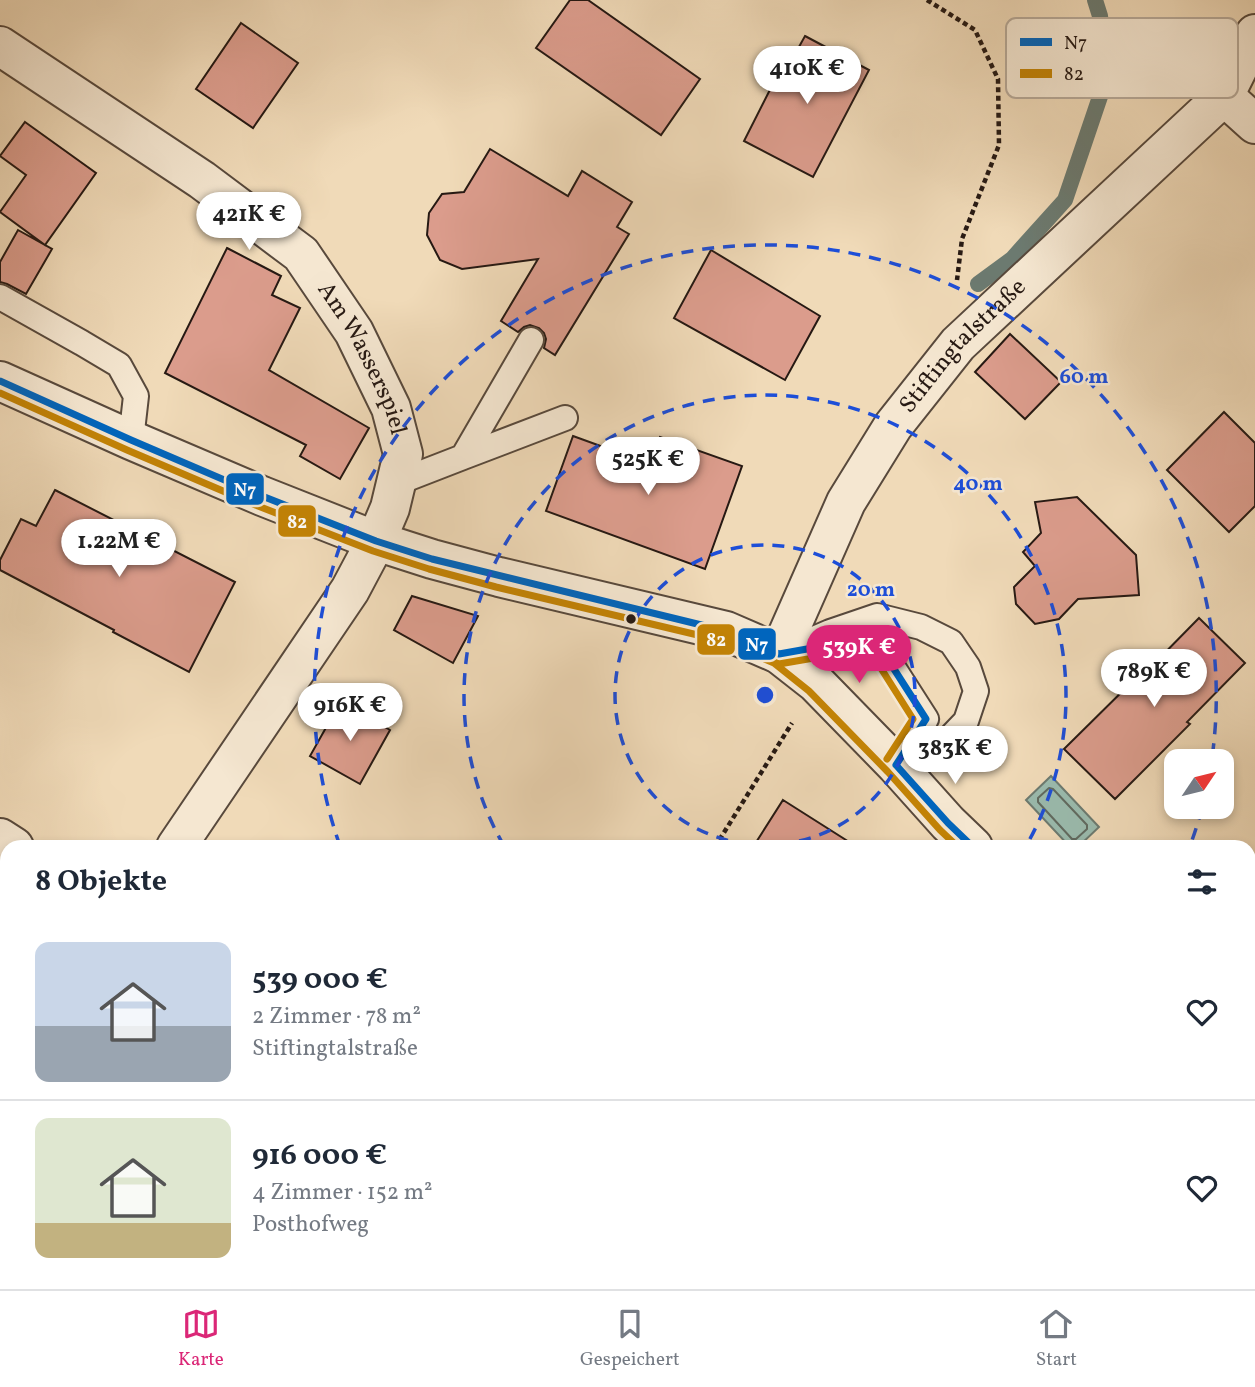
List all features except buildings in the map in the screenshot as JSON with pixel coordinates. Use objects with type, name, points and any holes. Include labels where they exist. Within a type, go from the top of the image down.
[{"type":"street","name":"Stiftingtalstraße","points":[[1238,68],[1255,34]]},
{"type":"street","name":"Am Wasserspiel","points":[[0,46],[202,180],[301,254],[355,332],[391,408],[403,454],[390,508],[350,590],[181,840]]},
{"type":"street","name":"Stiftingtalstraße","points":[[779,654],[846,502],[892,426],[958,344],[1222,98]]},
{"type":"street","points":[[1226,98],[1255,124]]},
{"type":"street","points":[[0,381],[262,496],[376,541],[485,573],[726,631],[779,654],[816,683],[966,840]]},
{"type":"lane","points":[[0,298],[82,342],[118,365],[136,396],[131,440]]},
{"type":"lane","points":[[463,457],[531,340]]},
{"type":"lane","points":[[396,483],[565,418]]},
{"type":"lane","points":[[779,654],[830,632],[877,617],[921,627],[951,642],[968,667],[976,691],[966,721],[944,744],[896,765]]},
{"type":"lane","points":[[779,654],[863,639],[885,655],[926,719],[896,765]]},
{"type":"path","points":[[927,0],[975,30],[998,79],[999,145],[962,239],[955,301],[958,344]]},
{"type":"path","points":[[719,840],[816,683]]},
{"type":"water","points":[[1051,776],[1099,827],[1085,840],[1063,840],[1026,800]]},
{"type":"waterway","points":[[1095,0],[1100,18]]},
{"type":"waterway","points":[[978,284],[1012,259],[1065,200],[1100,98]]},
{"type":"transit line","name":"N7","points":[[0,381],[262,496],[376,541],[432,559],[726,631],[779,654],[863,639],[885,655],[926,719],[896,765]]},
{"type":"transit line","name":"82","points":[[0,393],[258,506],[373,551],[496,587],[723,641],[774,663],[809,691],[951,840]]},
{"type":"transit line","name":"82","points":[[738,648],[779,664],[860,650],[877,662],[913,719],[887,759]]},
{"type":"transit line","name":"N7","points":[[896,765],[966,840]]}]
